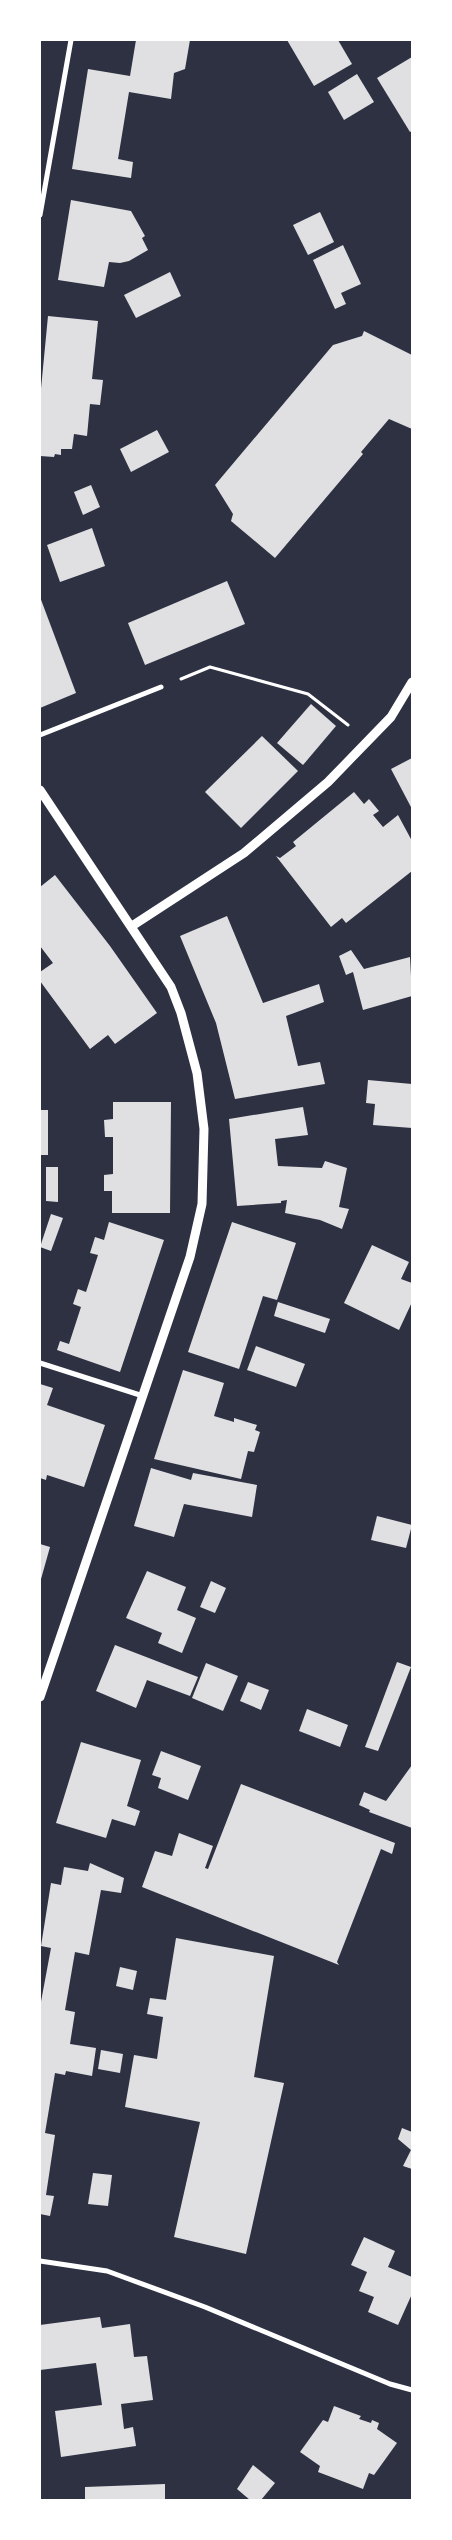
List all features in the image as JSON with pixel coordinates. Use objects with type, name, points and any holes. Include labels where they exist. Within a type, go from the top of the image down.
[{"type":"street","points":[[40,215],[71,40]]},
{"type":"street","points":[[132,926],[244,853],[328,782],[391,716],[412,682]]},
{"type":"street","points":[[40,735],[161,687]]},
{"type":"street","points":[[40,790],[171,987],[181,1013],[197,1073],[204,1129],[202,1204],[190,1257],[40,1697]]},
{"type":"street","points":[[40,1363],[144,1396]]},
{"type":"street","points":[[40,2261],[107,2271],[205,2307],[390,2384],[412,2390]]},
{"type":"path","points":[[161,687],[210,667],[308,694],[368,741]]},
{"type":"building","points":[[136,40],[190,40],[185,69],[174,73],[171,99],[129,92],[118,159],[133,162],[131,178],[72,169],[88,69],[130,76]]},
{"type":"building","points":[[287,40],[338,40],[352,64],[314,86]]},
{"type":"building","points":[[412,57],[412,131],[410,132],[377,78]]},
{"type":"building","points":[[357,74],[374,102],[344,120],[328,92]]},
{"type":"building","points":[[71,200],[131,211],[145,236],[142,238],[148,250],[129,261],[120,263],[109,262],[104,287],[58,280]]},
{"type":"building","points":[[320,212],[334,242],[308,255],[293,225]]},
{"type":"building","points":[[343,245],[361,284],[341,293],[346,304],[335,309],[313,260]]},
{"type":"building","points":[[170,272],[181,296],[136,318],[124,295]]},
{"type":"building","points":[[48,316],[98,321],[92,379],[103,380],[100,405],[90,404],[87,436],[74,434],[72,449],[61,449],[61,455],[55,454],[54,457],[40,456],[40,399]]},
{"type":"building","points":[[364,331],[412,355],[412,429],[389,419],[361,452],[363,454],[275,558],[231,521],[233,514],[215,485],[333,345],[362,336]]},
{"type":"building","points":[[157,430],[169,452],[131,472],[120,449]]},
{"type":"building","points":[[91,485],[100,507],[83,515],[74,492]]},
{"type":"building","points":[[92,528],[105,566],[60,582],[47,545]]},
{"type":"building","points":[[227,581],[245,624],[145,665],[128,623]]},
{"type":"building","points":[[40,597],[76,693],[40,708]]},
{"type":"building","points":[[311,704],[336,726],[303,765],[277,743]]},
{"type":"building","points":[[262,736],[298,771],[241,828],[205,792]]},
{"type":"building","points":[[412,758],[412,809],[391,769]]},
{"type":"building","points":[[354,792],[364,804],[369,799],[379,811],[373,815],[383,827],[398,815],[412,841],[412,871],[346,923],[342,918],[331,927],[276,856],[280,858],[296,846],[293,842]]},
{"type":"building","points":[[55,875],[110,946],[157,1013],[115,1044],[108,1035],[90,1049],[40,981],[40,972],[53,963],[40,946],[40,887]]},
{"type":"building","points":[[227,916],[263,1003],[319,984],[324,1002],[286,1016],[298,1066],[320,1062],[325,1084],[235,1099],[216,1023],[180,936]]},
{"type":"building","points":[[351,950],[364,969],[410,957],[412,996],[363,1010],[353,972],[346,975],[339,956]]},
{"type":"building","points":[[368,1080],[412,1084],[412,1128],[373,1125],[375,1104],[366,1103]]},
{"type":"building","points":[[113,1102],[171,1102],[170,1213],[112,1213],[112,1191],[104,1191],[104,1175],[113,1174],[113,1137],[105,1137],[104,1120],[113,1119]]},
{"type":"building","points":[[303,1107],[308,1135],[275,1139],[278,1166],[322,1168],[325,1161],[347,1168],[339,1207],[349,1209],[342,1229],[320,1220],[285,1213],[287,1200],[281,1201],[281,1203],[237,1206],[229,1119]]},
{"type":"building","points":[[40,1110],[48,1110],[48,1155],[40,1155]]},
{"type":"building","points":[[46,1167],[58,1167],[58,1202],[46,1201]]},
{"type":"building","points":[[51,1214],[63,1218],[51,1251],[40,1247]]},
{"type":"building","points":[[109,1222],[164,1240],[120,1372],[57,1350],[60,1341],[69,1344],[81,1307],[73,1304],[78,1289],[86,1292],[98,1255],[90,1253],[95,1237],[104,1240]]},
{"type":"building","points":[[232,1222],[296,1243],[277,1300],[263,1296],[239,1369],[188,1352]]},
{"type":"building","points":[[372,1245],[409,1262],[401,1279],[412,1283],[412,1302],[399,1330],[344,1303]]},
{"type":"building","points":[[278,1302],[330,1319],[325,1333],[274,1316]]},
{"type":"building","points":[[256,1346],[305,1364],[296,1387],[247,1370]]},
{"type":"building","points":[[183,1370],[224,1383],[214,1416],[234,1422],[234,1418],[257,1425],[255,1430],[260,1432],[254,1452],[248,1451],[241,1479],[154,1459]]},
{"type":"building","points":[[40,1384],[53,1388],[47,1405],[105,1425],[84,1487],[47,1475],[46,1480],[40,1478]]},
{"type":"building","points":[[151,1468],[191,1480],[193,1473],[257,1485],[252,1517],[184,1504],[174,1537],[134,1526]]},
{"type":"building","points":[[377,1516],[412,1525],[406,1548],[371,1540]]},
{"type":"building","points":[[40,1544],[50,1547],[41,1579],[40,1579]]},
{"type":"building","points":[[147,1571],[186,1587],[177,1610],[196,1618],[182,1653],[158,1643],[162,1633],[126,1618]]},
{"type":"building","points":[[211,1581],[226,1588],[215,1613],[200,1607]]},
{"type":"building","points":[[115,1645],[198,1677],[190,1696],[147,1680],[136,1708],[96,1691]]},
{"type":"building","points":[[397,1662],[411,1667],[378,1751],[365,1747]]},
{"type":"building","points":[[206,1663],[238,1676],[223,1711],[192,1698]]},
{"type":"building","points":[[248,1682],[269,1690],[261,1710],[240,1701]]},
{"type":"building","points":[[307,1709],[348,1725],[340,1747],[299,1731]]},
{"type":"building","points":[[81,1742],[141,1760],[127,1806],[140,1811],[135,1826],[112,1819],[106,1838],[56,1823]]},
{"type":"building","points":[[161,1751],[201,1766],[188,1800],[158,1788],[161,1778],[152,1775]]},
{"type":"building","points":[[412,1765],[412,1828],[369,1812],[370,1810],[359,1805],[364,1792],[386,1801]]},
{"type":"building","points":[[241,1784],[395,1843],[392,1854],[381,1849],[337,1962],[339,1965],[142,1887],[155,1851],[172,1856],[179,1833],[213,1846],[205,1868],[208,1869]]},
{"type":"building","points":[[90,1863],[124,1878],[121,1893],[101,1890],[89,1955],[75,1952],[65,2010],[75,2012],[70,2044],[96,2048],[92,2076],[66,2071],[65,2075],[55,2073],[45,2133],[55,2135],[46,2195],[54,2196],[50,2216],[40,2214],[40,2007],[51,1948],[41,1946],[51,1883],[61,1885],[64,1867],[88,1871]]},
{"type":"building","points":[[176,1938],[274,1956],[254,2077],[284,2083],[246,2254],[174,2237],[200,2122],[125,2107],[134,2055],[157,2059],[163,2017],[147,2014],[150,1998],[166,2000]]},
{"type":"building","points":[[120,1967],[137,1971],[133,1990],[116,1986]]},
{"type":"building","points":[[101,2050],[123,2054],[120,2073],[98,2069]]},
{"type":"building","points":[[402,2128],[412,2132],[412,2169],[403,2166],[411,2150],[398,2139]]},
{"type":"building","points":[[93,2173],[112,2175],[108,2206],[88,2204]]},
{"type":"building","points":[[364,2237],[395,2251],[388,2267],[412,2277],[412,2294],[398,2325],[368,2312],[374,2297],[359,2291],[367,2272],[351,2265]]},
{"type":"building","points":[[100,2317],[102,2328],[130,2324],[134,2357],[147,2356],[153,2400],[121,2404],[124,2429],[133,2427],[136,2446],[61,2457],[55,2411],[102,2405],[96,2363],[40,2370],[40,2325]]},
{"type":"building","points":[[334,2406],[361,2416],[359,2419],[371,2423],[372,2420],[379,2423],[377,2429],[397,2443],[374,2475],[369,2473],[363,2489],[318,2472],[320,2466],[300,2452],[323,2420],[328,2422]]},
{"type":"building","points":[[253,2465],[275,2483],[261,2500],[250,2500],[237,2489]]},
{"type":"building","points":[[165,2484],[165,2500],[85,2500],[85,2487]]}]
